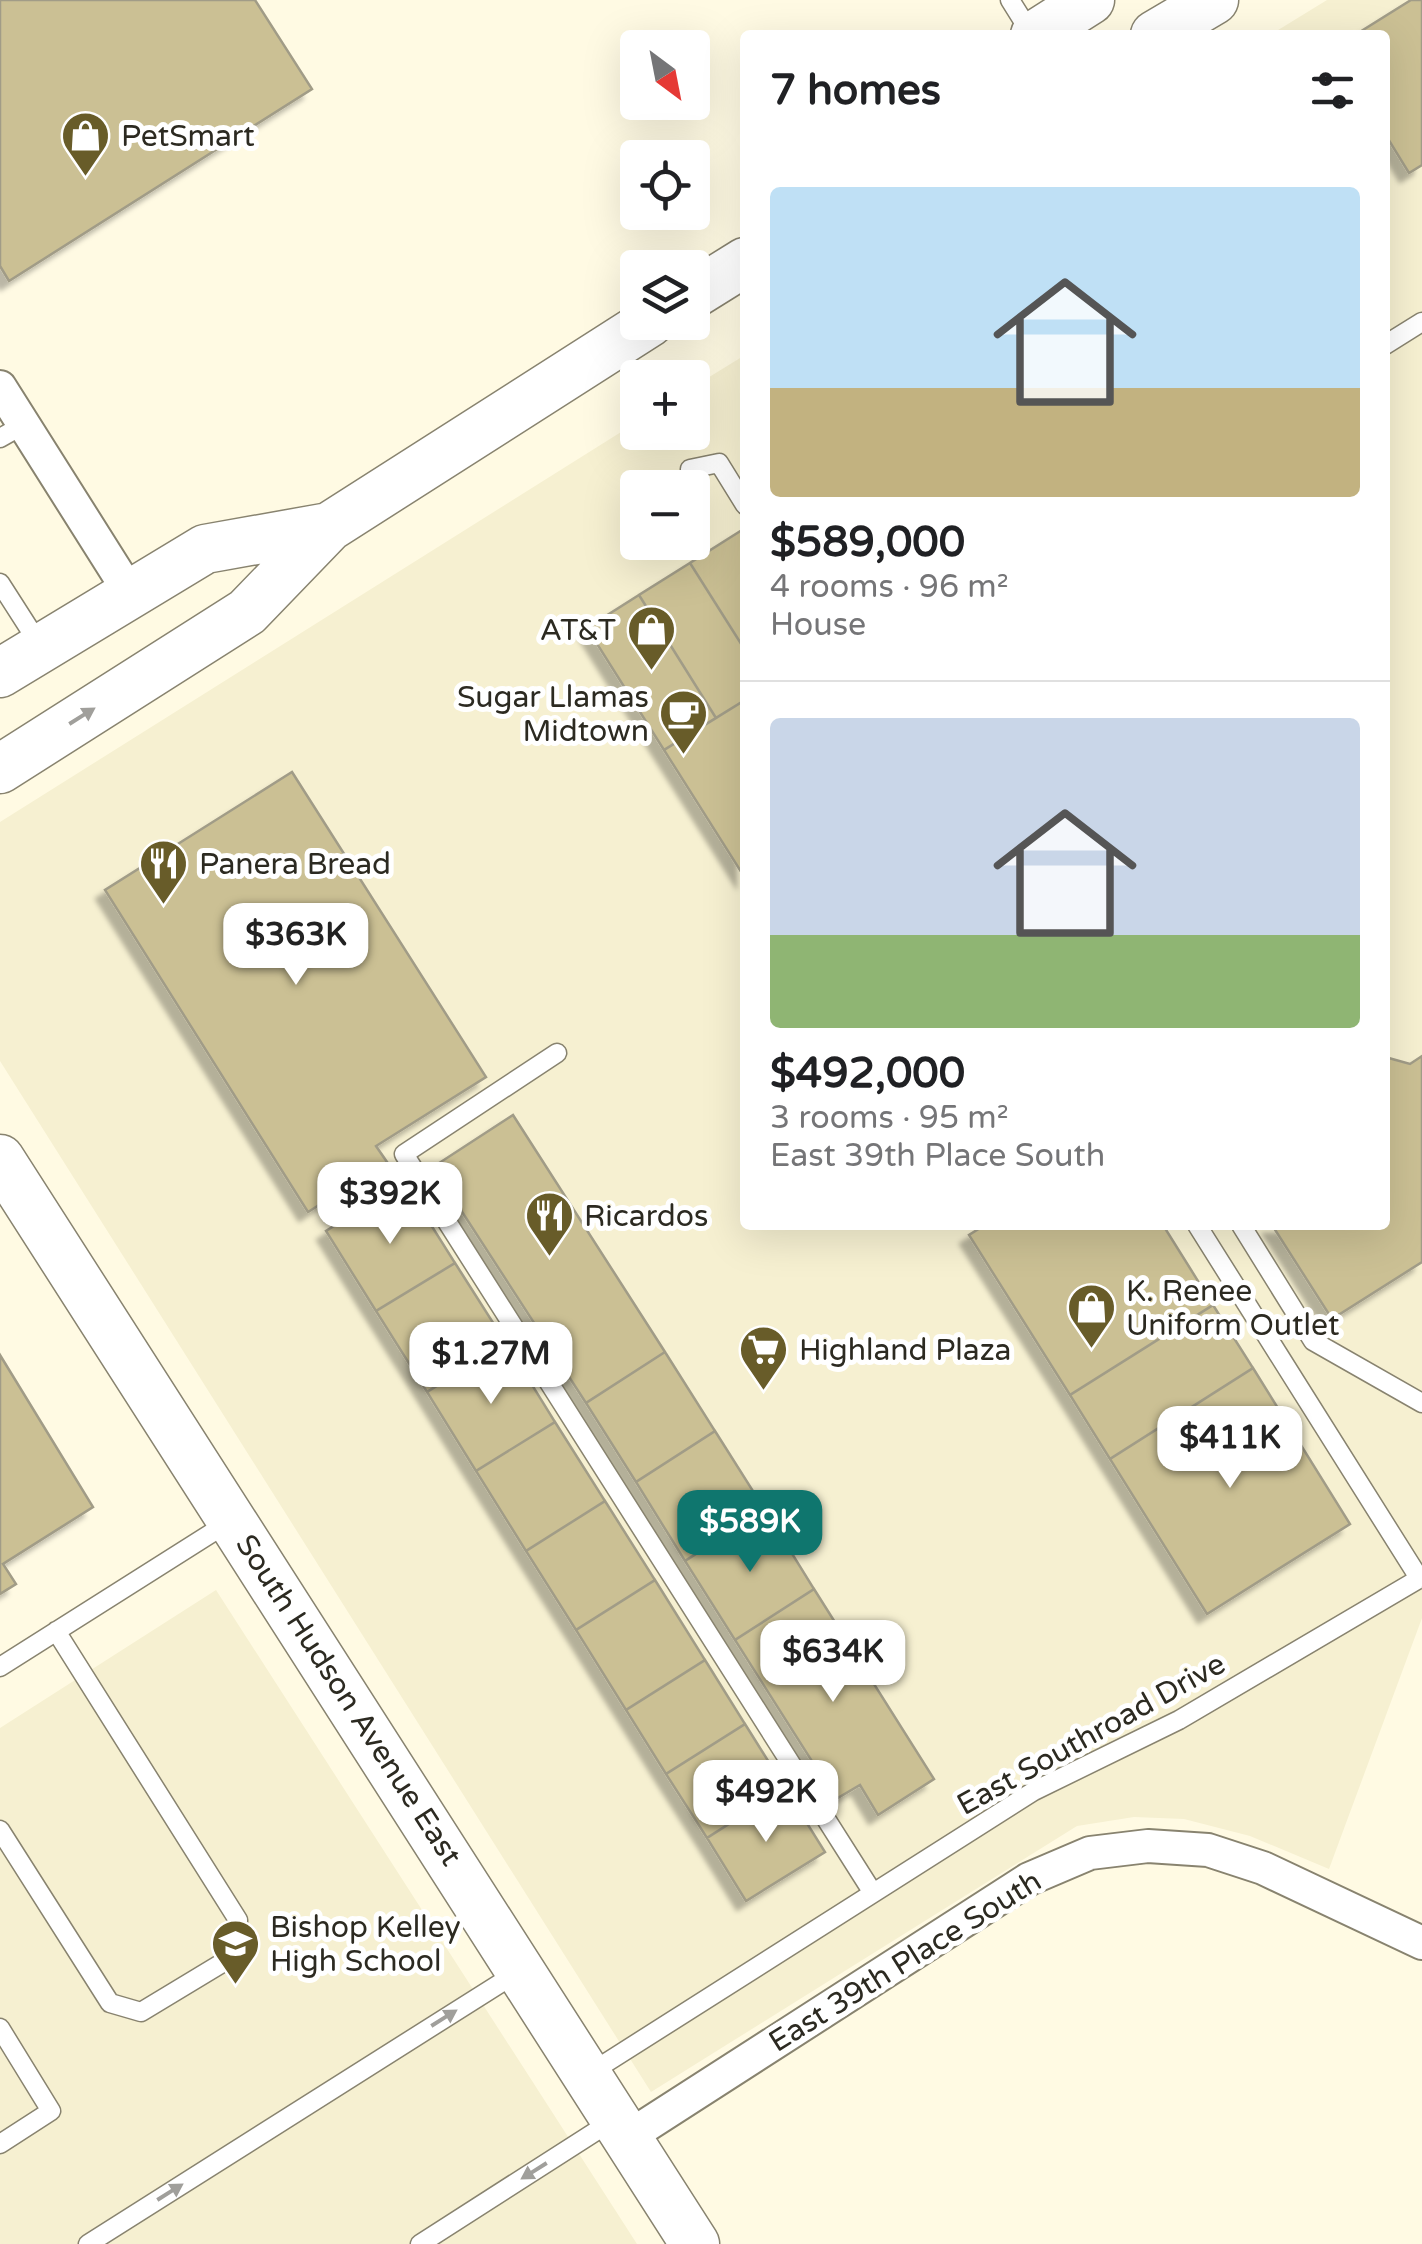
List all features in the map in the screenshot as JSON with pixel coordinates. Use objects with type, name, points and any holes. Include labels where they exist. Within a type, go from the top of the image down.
[{"type":"main road","points":[[1042,30],[1090,0]]},
{"type":"main road","points":[[1163,30],[1214,0]]},
{"type":"main road","points":[[710,284],[740,265]]},
{"type":"main road","points":[[0,768],[247,612],[329,526],[622,340]]},
{"type":"main road","points":[[0,673],[205,549],[329,526]]},
{"type":"main road","name":"South Hudson Avenue East","points":[[0,1159],[695,2244]]},
{"type":"street","points":[[0,387],[11,431],[130,593]]},
{"type":"street","name":"East 39th Place South","points":[[622,2128],[1029,1879],[1090,1853],[1148,1846],[1208,1850],[1263,1868],[1422,1943]]},
{"type":"lane","points":[[1010,0],[1031,30]]},
{"type":"lane","points":[[1390,342],[1422,322]]},
{"type":"lane","points":[[690,468],[719,464],[740,498]]},
{"type":"lane","points":[[0,583],[42,648]]},
{"type":"lane","points":[[557,1053],[404,1154],[873,1893]]},
{"type":"lane","points":[[1200,1230],[1420,1578]]},
{"type":"lane","points":[[1243,1230],[1313,1341],[1422,1403]]},
{"type":"lane","points":[[0,1667],[234,1520]]},
{"type":"lane","name":"East Southroad Drive","points":[[588,2074],[1034,1790],[1178,1720],[1420,1578]]},
{"type":"lane","points":[[0,1830],[110,2003],[141,2012],[237,1954],[238,1920],[56,1632]]},
{"type":"lane","points":[[88,2244],[521,1970]]},
{"type":"lane","points":[[0,2028],[51,2111],[0,2144]]},
{"type":"lane","points":[[420,2244],[622,2128]]},
{"type":"shaded area","name":"Highland Plaza","points":[[1327,0],[1422,0],[1422,1618],[1329,1869],[1250,1836],[1184,1819],[1134,1817],[1077,1826],[651,2092],[0,1061],[0,822],[620,433],[620,450],[710,450],[710,377],[740,358],[740,1230],[1390,1230],[1390,30],[1278,30]]},
{"type":"shaded area","name":"Bishop Kelley High School","points":[[216,1590],[637,2244],[0,2244],[0,1728]]},
{"type":"building","name":"PetSmart","points":[[0,0],[255,0],[312,89],[9,281],[0,266]]},
{"type":"building","points":[[1411,0],[1422,0],[1422,165],[1409,173],[1390,142],[1390,30],[1363,30]]},
{"type":"building","points":[[740,531],[740,642],[690,563],[710,560],[710,550]]},
{"type":"building","points":[[690,563],[740,642],[740,703],[716,718],[639,595]]},
{"type":"building","name":"AT&T","points":[[639,595],[716,718],[664,750],[587,628]]},
{"type":"building","points":[[740,703],[740,870],[664,750]]},
{"type":"building","points":[[292,772],[486,1077],[376,1146],[387,1162],[308,1212],[105,890]]},
{"type":"building","points":[[1422,1056],[1422,1262],[1332,1319],[1275,1230],[1390,1230],[1390,1058],[1410,1064]]},
{"type":"building","name":"Ricardos","points":[[513,1115],[665,1352],[586,1403],[433,1167]]},
{"type":"building","points":[[404,1182],[455,1263],[376,1311],[326,1231]]},
{"type":"building","name":"K. Renee Uniform Outlet","points":[[977,1230],[1166,1230],[1213,1305],[1070,1395],[969,1235]]},
{"type":"building","points":[[455,1263],[506,1343],[427,1392],[376,1311]]},
{"type":"building","points":[[1213,1305],[1253,1368],[1110,1459],[1070,1395]]},
{"type":"building","points":[[506,1343],[555,1422],[476,1471],[427,1392]]},
{"type":"building","points":[[665,1352],[715,1431],[636,1482],[586,1403]]},
{"type":"building","points":[[0,1355],[93,1507],[3,1564],[16,1584],[0,1594]]},
{"type":"building","points":[[1253,1368],[1350,1524],[1207,1614],[1110,1459]]},
{"type":"building","points":[[555,1422],[605,1501],[526,1551],[476,1471]]},
{"type":"building","points":[[715,1431],[765,1510],[685,1561],[636,1482]]},
{"type":"building","points":[[605,1501],[655,1580],[576,1630],[526,1551]]},
{"type":"building","points":[[765,1510],[814,1589],[735,1640],[685,1561]]},
{"type":"building","points":[[655,1580],[705,1660],[626,1710],[576,1630]]},
{"type":"building","points":[[814,1589],[934,1779],[878,1815],[860,1785],[836,1799],[735,1640]]},
{"type":"building","points":[[705,1660],[745,1724],[666,1774],[626,1710]]},
{"type":"building","points":[[745,1724],[785,1788],[707,1838],[666,1774]]},
{"type":"building","points":[[785,1788],[825,1852],[746,1901],[707,1838]]},
{"type":"place","name":"PetSmart","points":[[86,178]]},
{"type":"place","name":"AT&T","points":[[651,672]]},
{"type":"place","name":"Sugar Llamas Midtown","points":[[684,756]]},
{"type":"place","name":"Panera Bread","points":[[164,906]]},
{"type":"place","name":"Ricardos","points":[[549,1258]]},
{"type":"place","name":"K. Renee Uniform Outlet","points":[[1091,1350]]},
{"type":"place","name":"Highland Plaza","points":[[764,1392]]},
{"type":"place","name":"Bishop Kelley High School","points":[[235,1986]]}]
